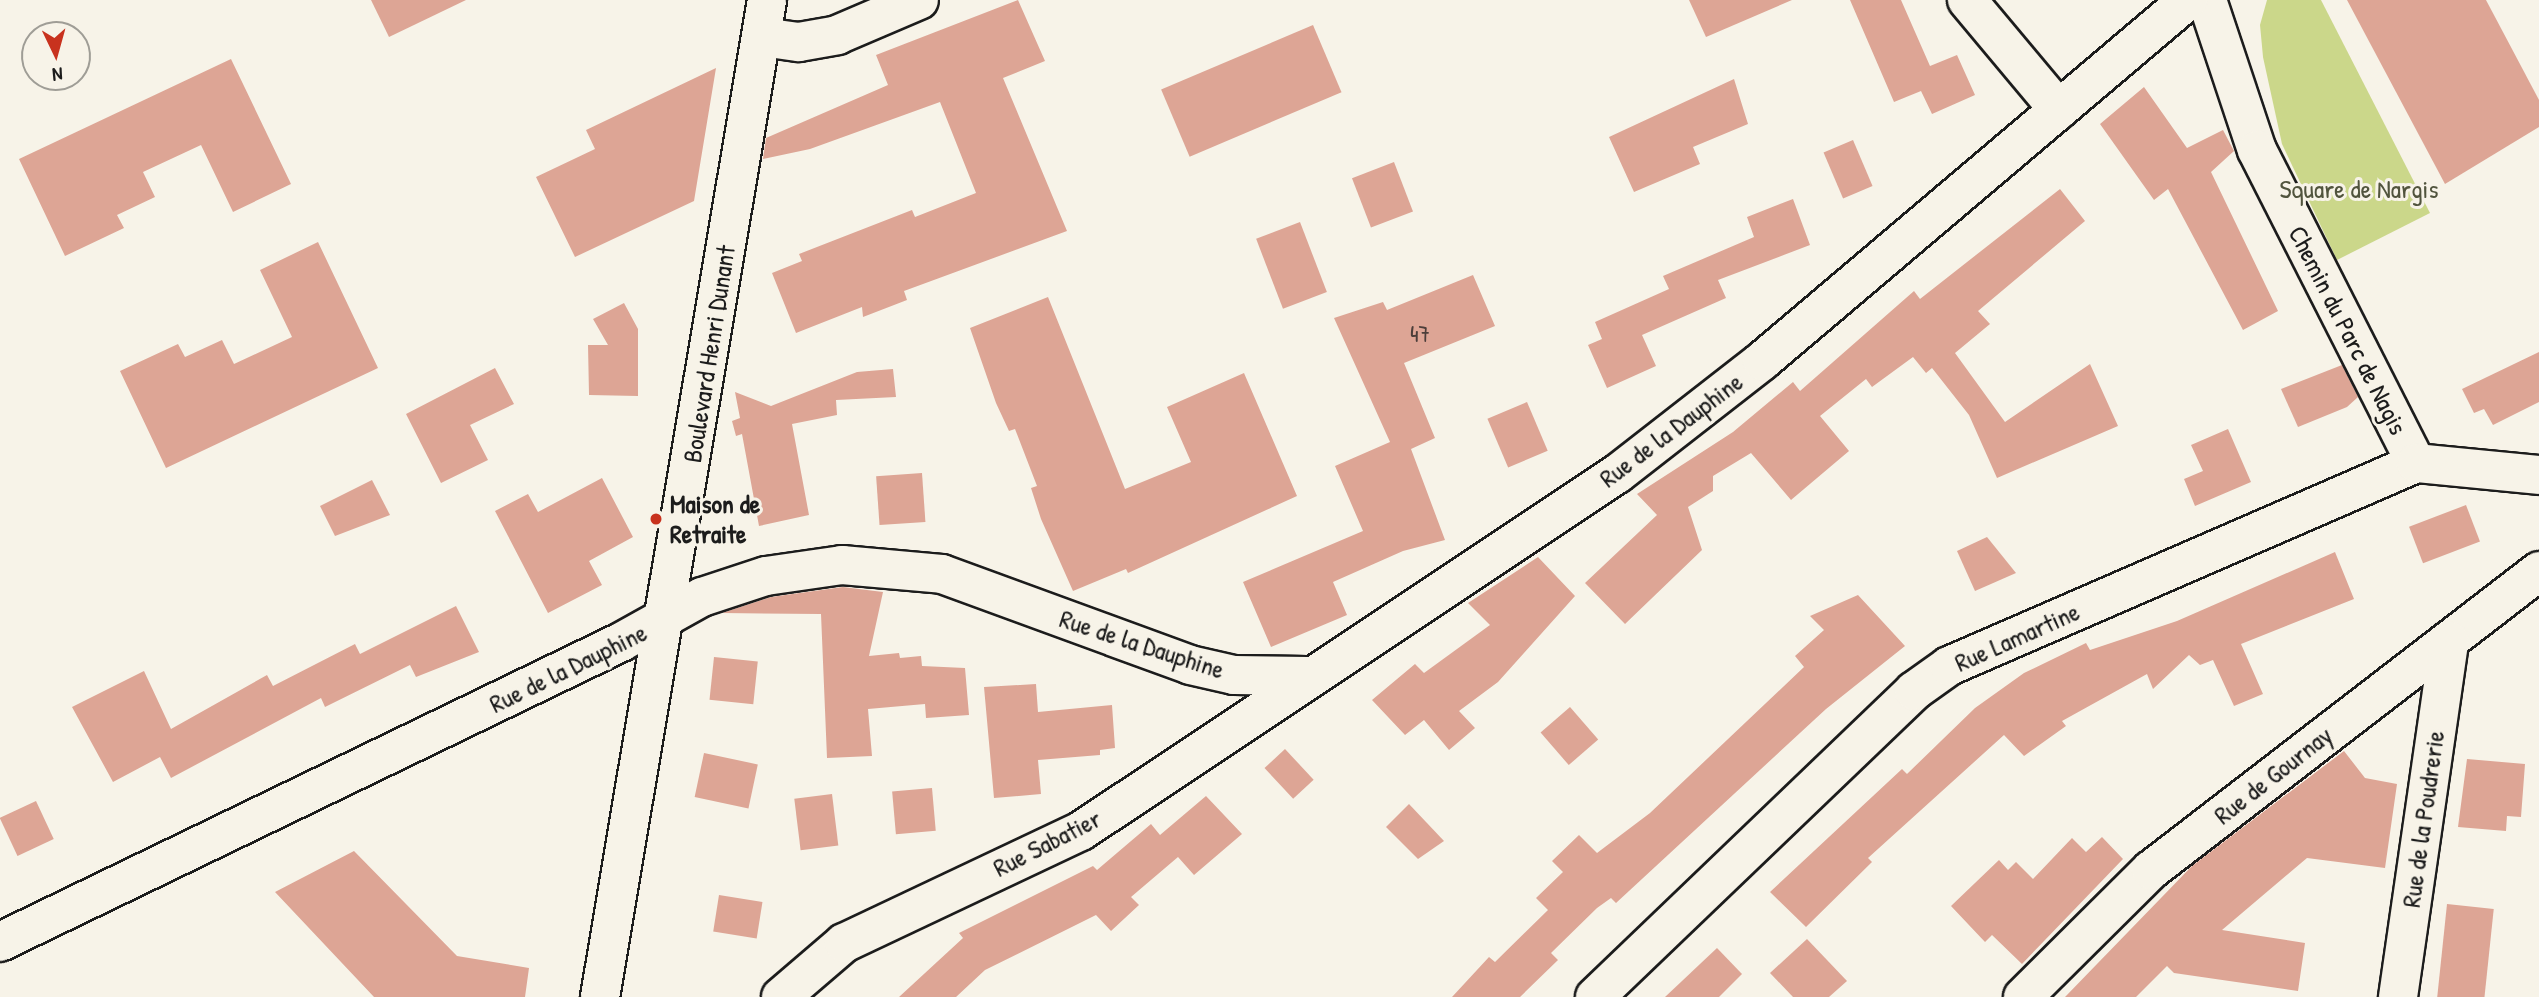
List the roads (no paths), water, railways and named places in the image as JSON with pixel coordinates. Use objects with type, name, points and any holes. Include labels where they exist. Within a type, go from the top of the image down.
[{"type":"street","points":[[765,18],[799,42],[837,35],[919,0]]},
{"type":"street","points":[[1967,0],[2059,110]]},
{"type":"street","name":"Rue de la Dauphine","points":[[0,942],[664,621],[702,597],[766,576],[842,565],[892,566],[942,574],[1190,665],[1234,675],[1307,676],[1617,474],[1688,421],[2188,0]]},
{"type":"street","name":"Chemin du Parc de Nagis","points":[[2207,0],[2257,150],[2416,463]]},
{"type":"street","name":"Boulevard Henri Dunant","points":[[600,997],[765,18]]},
{"type":"street","name":"Rue Lamartine","points":[[1595,997],[1914,691],[1949,666],[2416,463],[2539,475]]},
{"type":"street","name":"Rue de Gournay","points":[[2023,997],[2151,870],[2539,571]]},
{"type":"street","name":"Rue de la Poudrerie","points":[[2398,997],[2449,640]]},
{"type":"street","name":"Rue Sabatier","points":[[780,997],[844,943],[1081,831],[1247,723],[1307,676]]},
{"type":"place","name":"Maison de Retraite","points":[[656,519]]},
{"type":"park label","name":"Square de Nargis","points":[[2359,189]]}]
